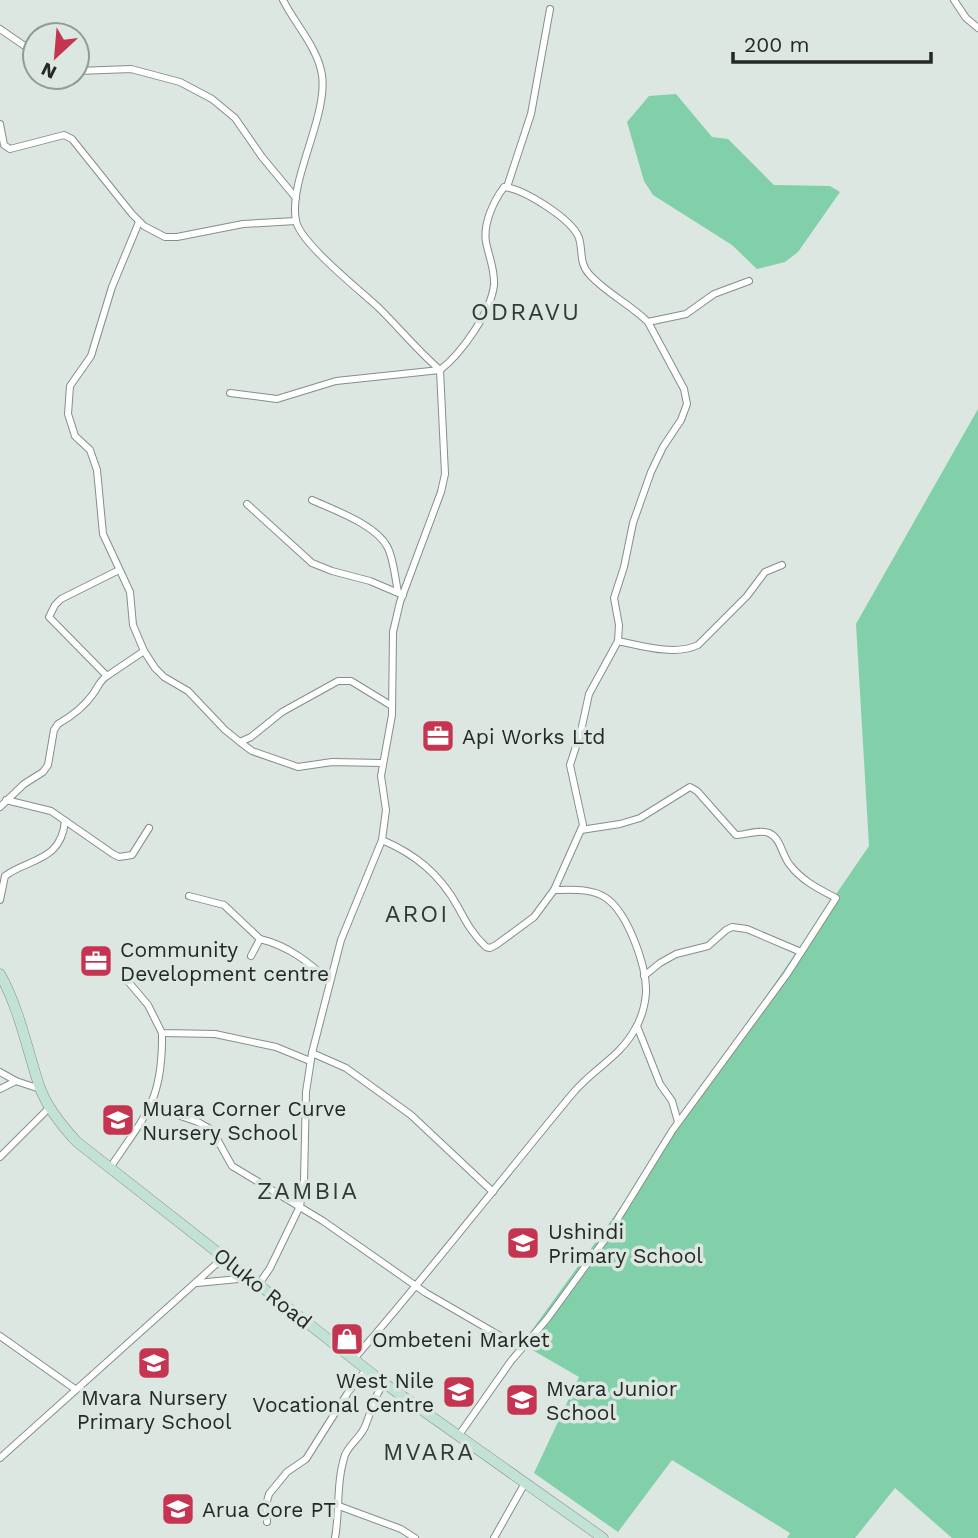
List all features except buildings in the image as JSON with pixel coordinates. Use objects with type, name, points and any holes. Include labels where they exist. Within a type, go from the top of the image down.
[{"type":"main road","name":"Oluko Road","points":[[0,974],[18,1013],[40,1089],[58,1121],[77,1142],[366,1370],[603,1538]]},
{"type":"street","points":[[195,1283],[254,1281],[270,1268],[300,1206],[304,1181],[306,1091],[312,1053],[341,940],[382,840],[386,810],[382,764],[390,731],[393,632],[400,594],[443,482],[446,464],[440,370],[321,255],[296,221],[296,198],[319,107],[322,75],[315,54],[283,0]]},
{"type":"street","points":[[954,0],[966,18],[978,28]]},
{"type":"street","points":[[230,393],[277,399],[336,381],[440,370],[462,349],[491,297],[494,281],[486,243],[486,227],[501,191],[507,187],[531,114],[550,9]]},
{"type":"street","points":[[0,29],[21,43]]},
{"type":"street","points":[[91,70],[139,70],[180,82],[212,99],[235,118],[262,157],[296,198]]},
{"type":"street","points":[[0,124],[4,145],[10,149],[64,135],[72,139],[139,222],[155,233],[177,237],[243,224],[296,221]]},
{"type":"street","points":[[382,840],[422,861],[448,892],[470,929],[486,947],[496,945],[534,917],[554,890],[581,830],[583,820],[570,765],[582,731],[589,694],[618,641],[619,625],[614,598],[633,523],[651,472],[686,412],[684,389],[648,322],[588,274],[581,261],[578,237],[572,228],[533,198],[507,187]]},
{"type":"street","points":[[139,222],[112,287],[91,356],[70,386],[68,405],[69,420],[75,436],[90,450],[97,470],[103,534],[130,592],[133,625],[144,651],[164,677],[188,691],[225,730],[252,751],[298,767],[332,762],[382,764]]},
{"type":"street","points":[[648,322],[685,314],[714,293],[750,281]]},
{"type":"street","points":[[312,500],[352,518],[384,542],[390,554],[400,594]]},
{"type":"street","points":[[247,504],[320,567],[370,581],[400,594]]},
{"type":"street","points":[[618,641],[683,650],[698,645],[747,596],[765,572],[782,565]]},
{"type":"street","points":[[107,676],[49,617],[61,599],[119,570]]},
{"type":"street","points":[[0,807],[24,783],[43,772],[51,757],[54,730],[58,724],[71,717],[85,703],[101,680],[144,651]]},
{"type":"street","points":[[240,742],[251,737],[282,712],[345,679],[392,706]]},
{"type":"street","points":[[458,1435],[606,1238],[678,1122],[802,952],[835,898],[799,875],[786,860],[771,834],[761,831],[739,835],[732,833],[693,788],[686,788],[648,813],[630,821],[581,830]]},
{"type":"street","points":[[6,800],[41,807],[119,857],[132,855],[149,828]]},
{"type":"street","points":[[0,900],[5,876],[46,857],[62,834],[65,821]]},
{"type":"street","points":[[353,1360],[416,1287],[575,1090],[611,1058],[637,1027],[646,992],[644,976],[631,934],[613,904],[596,893],[554,890]]},
{"type":"street","points":[[190,896],[224,905],[260,939],[299,955],[330,981]]},
{"type":"street","points":[[644,976],[676,954],[708,946],[732,927],[747,929],[802,952]]},
{"type":"street","points":[[251,956],[260,939]]},
{"type":"street","points":[[110,1168],[151,1106],[161,1071],[162,1033],[148,1005],[126,979]]},
{"type":"street","points":[[637,1027],[660,1084],[672,1101],[678,1122]]},
{"type":"street","points":[[162,1033],[215,1034],[276,1047],[310,1062]]},
{"type":"street","points":[[312,1053],[346,1068],[411,1115],[494,1192]]},
{"type":"street","points":[[0,1072],[40,1089]]},
{"type":"street","points":[[0,1089],[16,1081]]},
{"type":"street","points":[[151,1106],[198,1122],[212,1130],[232,1166],[300,1206],[416,1287],[521,1348]]},
{"type":"street","points":[[0,1157],[50,1107]]},
{"type":"street","points":[[0,1458],[224,1257]]},
{"type":"street","points":[[0,1336],[75,1389]]},
{"type":"street","points":[[267,1522],[266,1505],[269,1494],[287,1472],[306,1459],[349,1391],[366,1370]]},
{"type":"street","points":[[335,1538],[338,1485],[346,1453],[349,1446],[359,1439],[373,1401],[384,1383]]},
{"type":"street","points":[[494,1538],[525,1483]]},
{"type":"street","points":[[338,1506],[401,1529],[415,1538]]},
{"type":"green space","points":[[676,94],[712,137],[728,139],[774,185],[830,186],[840,192],[798,252],[785,262],[757,269],[732,245],[653,195],[644,181],[627,122],[649,96]]},
{"type":"green space","points":[[978,409],[978,1538],[952,1538],[895,1488],[855,1538],[787,1538],[790,1533],[672,1460],[618,1532],[534,1473],[579,1377],[522,1344],[641,1179],[869,846],[856,624]]},
{"type":"place","name":"Api Works Ltd","points":[[438,736]]},
{"type":"place","name":"Community Development centre","points":[[96,961]]},
{"type":"place","name":"Muara Corner Curve Nursery School","points":[[118,1120]]},
{"type":"place","name":"Ushindi Primary School","points":[[523,1243]]},
{"type":"place","name":"Ombeteni Market","points":[[347,1339]]},
{"type":"place","name":"Mvara Nursery Primary School","points":[[154,1363]]},
{"type":"place","name":"West Nile Vocational Centre","points":[[459,1392]]},
{"type":"place","name":"Mvara Junior School","points":[[522,1400]]},
{"type":"place","name":"Arua Core PT","points":[[178,1509]]},
{"type":"district","name":"ODRAVU","points":[[526,312]]},
{"type":"district","name":"AROI","points":[[417,914]]},
{"type":"district","name":"ZAMBIA","points":[[308,1191]]},
{"type":"district","name":"MVARA","points":[[429,1452]]}]
